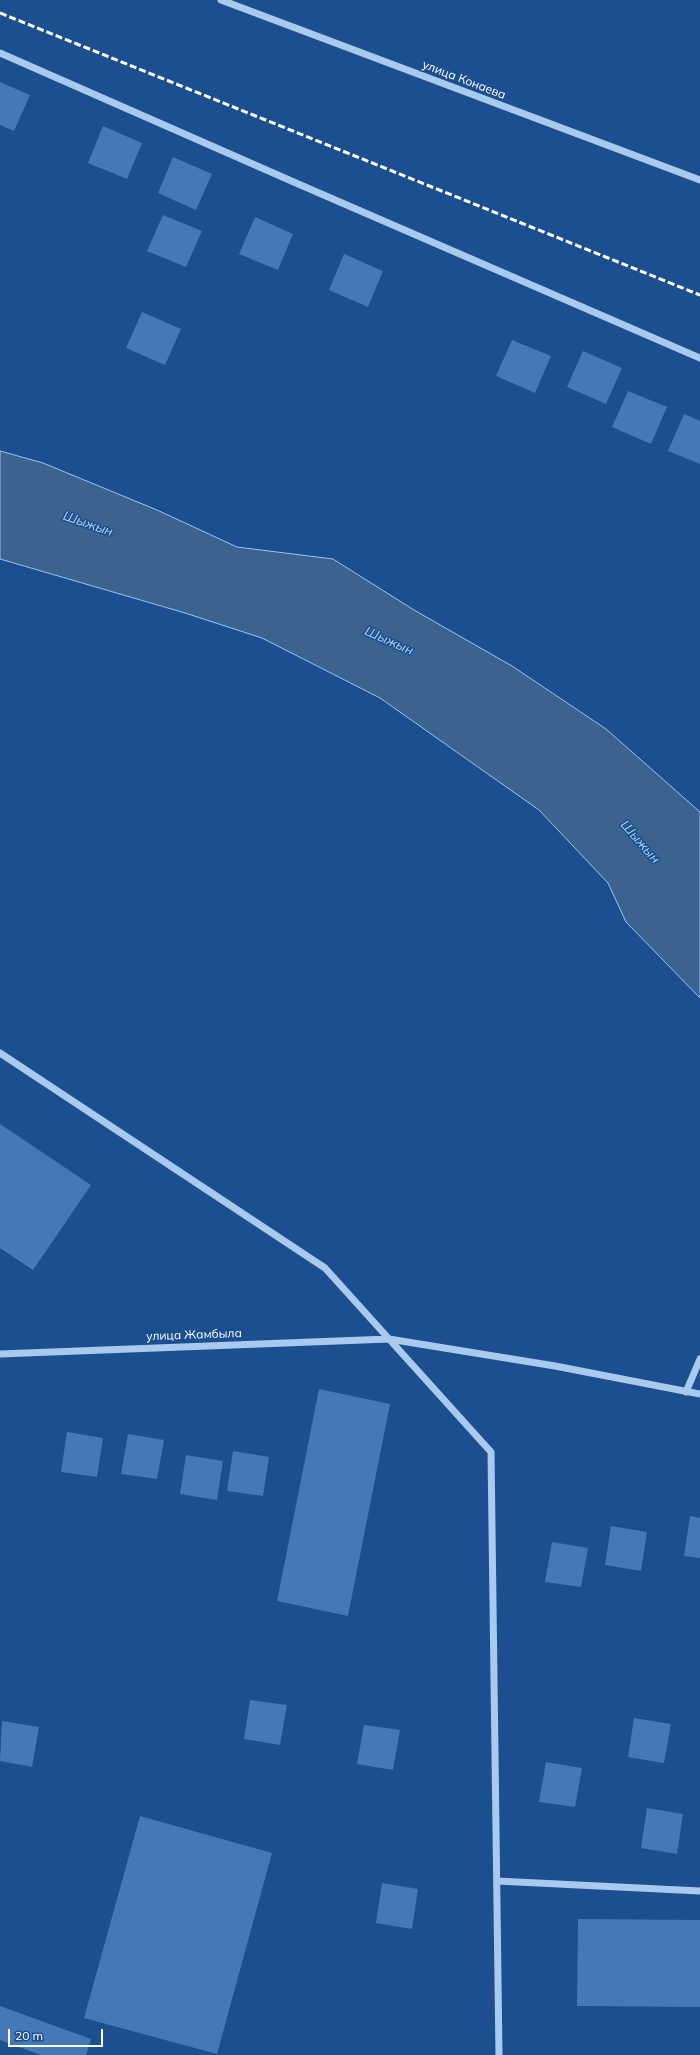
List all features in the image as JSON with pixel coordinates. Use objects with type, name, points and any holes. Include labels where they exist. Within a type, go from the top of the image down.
[{"type":"street","name":"улица Конаева","points":[[221,0],[700,180]]},
{"type":"street","points":[[0,52],[296,183],[700,358]]},
{"type":"street","points":[[0,1053],[325,1268],[492,1452],[499,2055]]},
{"type":"street","name":"улица Жамбыла","points":[[0,1354],[389,1339],[555,1366],[700,1394]]},
{"type":"street","points":[[686,1392],[700,1359]]},
{"type":"street","points":[[497,1881],[700,1891]]},
{"type":"water","name":"Шыжын","points":[[0,451],[43,463],[157,510],[237,547],[333,559],[414,610],[512,666],[606,729],[700,812],[700,998],[626,922],[608,883],[539,810],[380,698],[262,638],[185,613],[0,559]]},
{"type":"building","points":[[0,82],[30,95],[14,131],[0,125]]},
{"type":"building","points":[[103,126],[142,143],[127,179],[88,163]]},
{"type":"building","points":[[173,157],[212,174],[196,210],[158,193]]},
{"type":"building","points":[[163,215],[202,231],[186,267],[147,251]]},
{"type":"building","points":[[255,217],[293,234],[278,270],[239,254]]},
{"type":"building","points":[[344,254],[383,271],[368,307],[329,290]]},
{"type":"building","points":[[142,312],[181,329],[165,365],[126,348]]},
{"type":"building","points":[[512,340],[551,356],[535,393],[496,376]]},
{"type":"building","points":[[583,351],[622,368],[606,404],[567,387]]},
{"type":"building","points":[[628,391],[667,407],[651,444],[612,427]]},
{"type":"building","points":[[684,414],[700,421],[700,464],[668,451]]},
{"type":"building","points":[[0,1124],[91,1185],[33,1270],[0,1248]]},
{"type":"building","points":[[319,1389],[390,1404],[348,1616],[277,1601]]},
{"type":"building","points":[[67,1432],[103,1438],[97,1477],[61,1472]]},
{"type":"building","points":[[128,1434],[164,1440],[157,1479],[121,1474]]},
{"type":"building","points":[[233,1451],[269,1457],[263,1496],[227,1491]]},
{"type":"building","points":[[186,1455],[223,1461],[217,1500],[180,1494]]},
{"type":"building","points":[[690,1516],[700,1518],[700,1558],[684,1556]]},
{"type":"building","points":[[611,1526],[647,1532],[641,1571],[605,1565]]},
{"type":"building","points":[[552,1542],[588,1548],[581,1587],[545,1582]]},
{"type":"building","points":[[250,1700],[287,1705],[280,1745],[244,1739]]},
{"type":"building","points":[[634,1718],[671,1724],[664,1763],[628,1757]]},
{"type":"building","points":[[2,1721],[39,1727],[32,1767],[0,1761]]},
{"type":"building","points":[[364,1725],[400,1730],[393,1770],[357,1764]]},
{"type":"building","points":[[546,1762],[582,1768],[575,1807],[539,1802]]},
{"type":"building","points":[[647,1808],[683,1814],[677,1854],[641,1848]]},
{"type":"building","points":[[140,1816],[272,1853],[217,2054],[84,2018]]},
{"type":"building","points":[[382,1883],[418,1889],[412,1929],[376,1923]]},
{"type":"building","points":[[578,1919],[700,1920],[700,2007],[577,2006]]},
{"type":"building","points":[[0,2006],[91,2039],[86,2055],[41,2055],[0,2040]]},
{"type":"railway","points":[[0,13],[700,295]]}]
